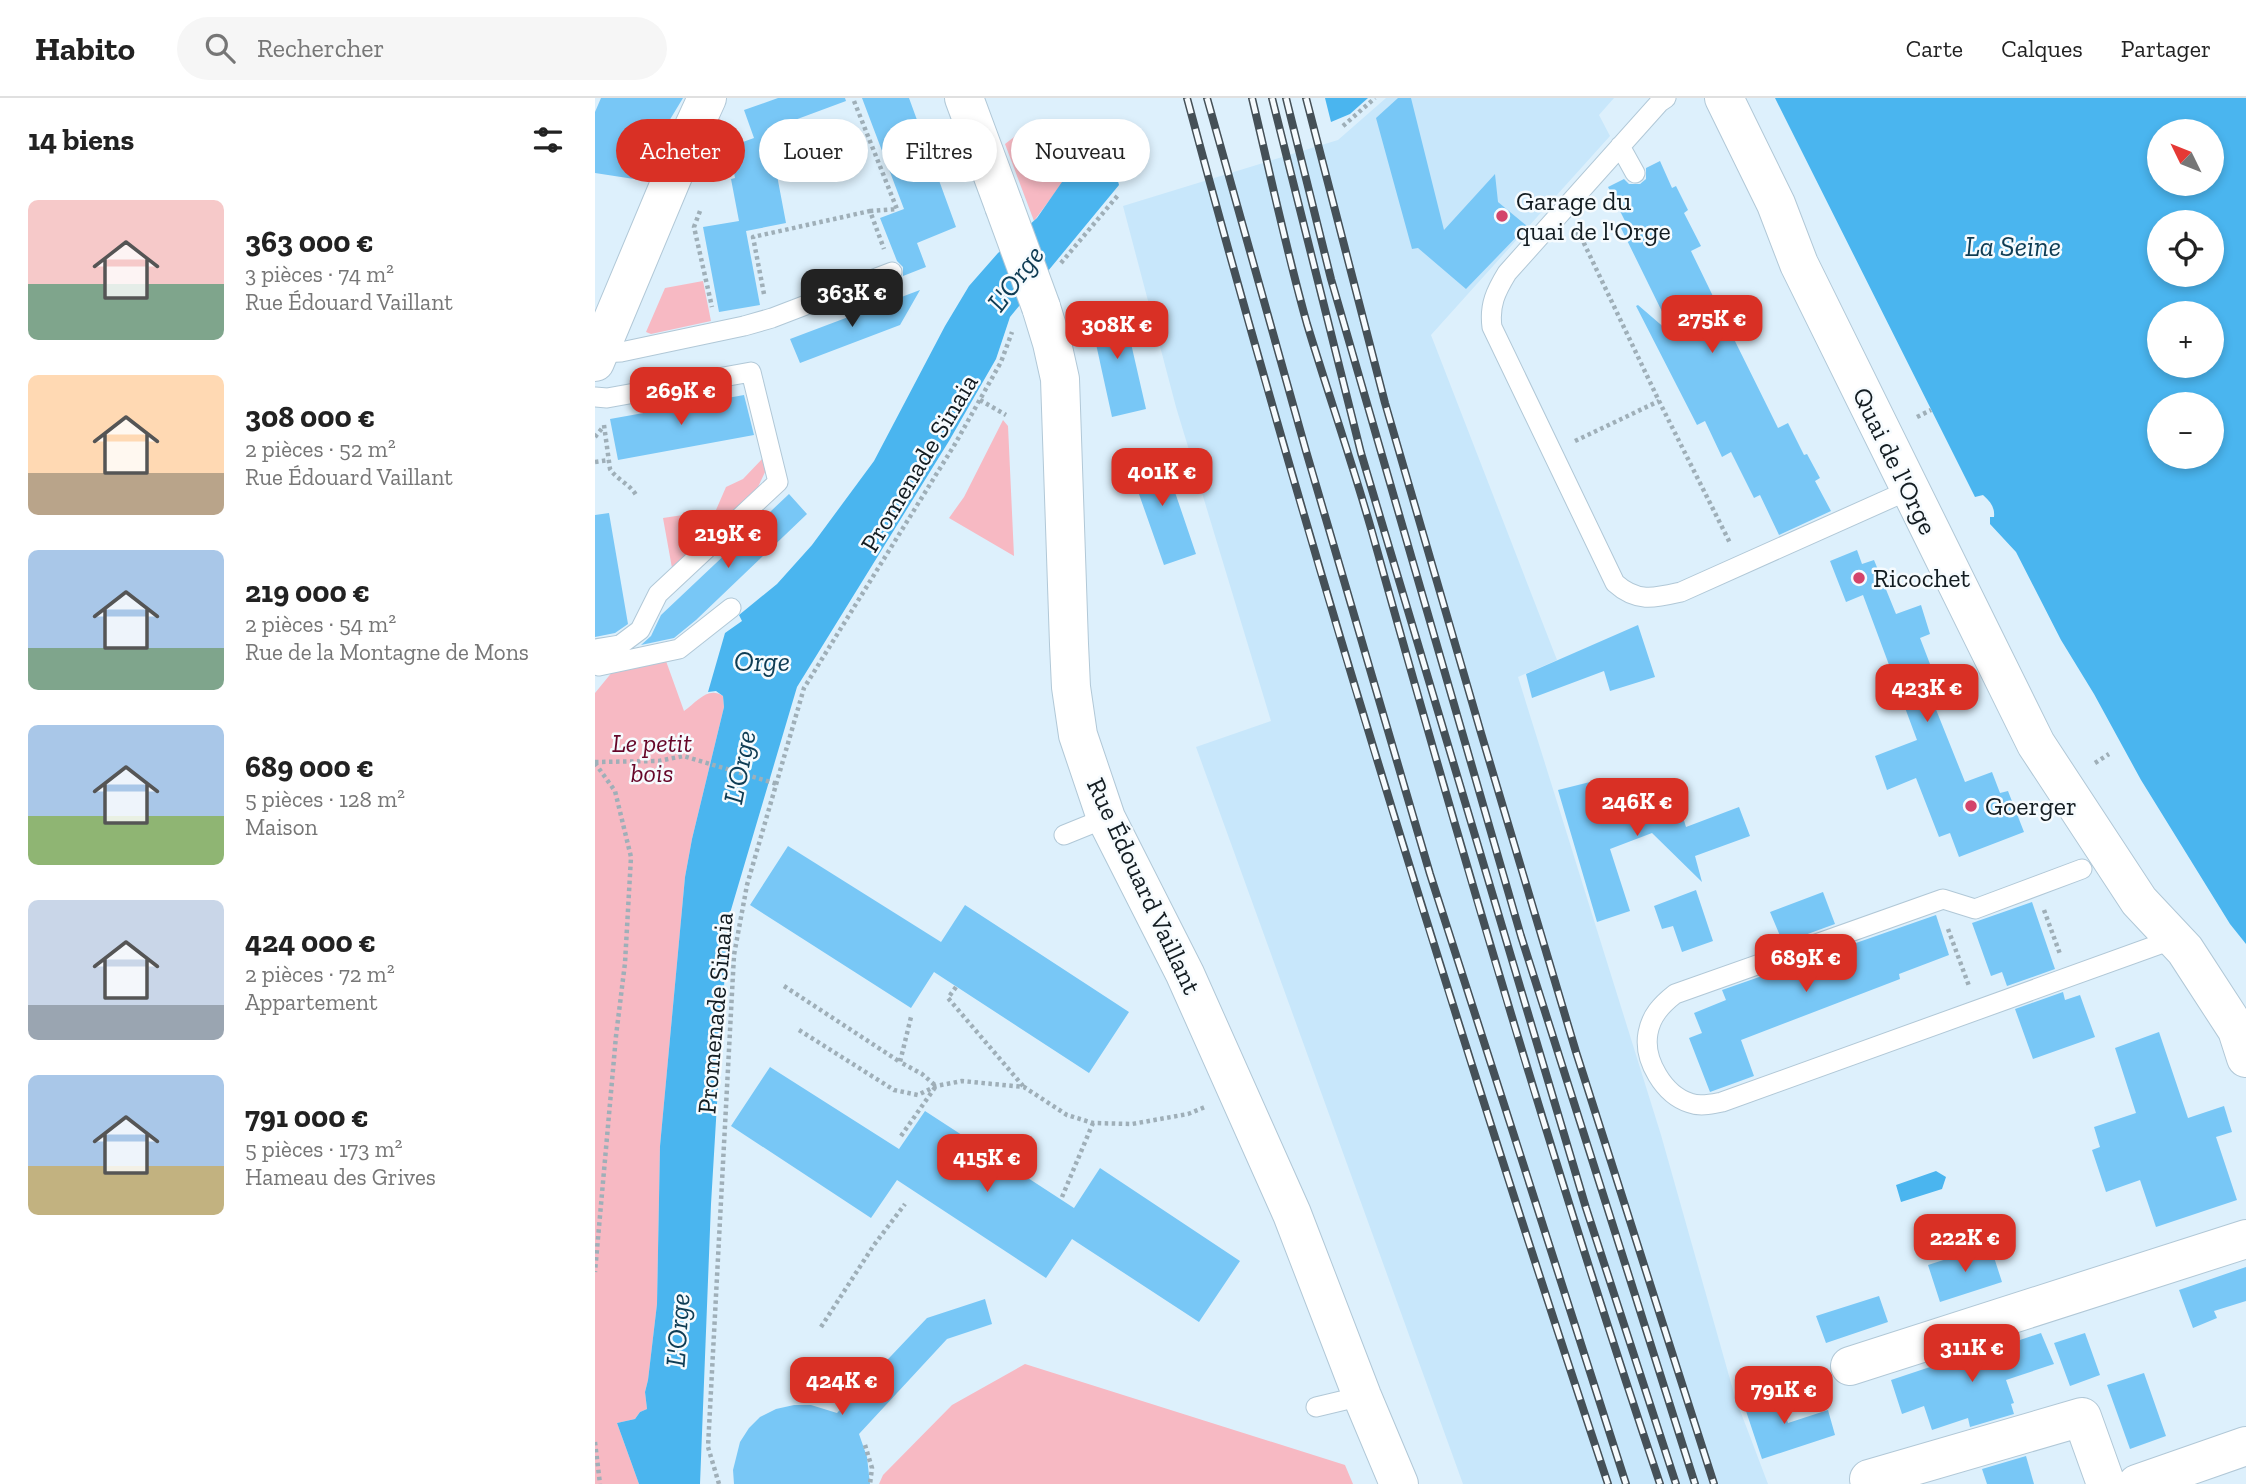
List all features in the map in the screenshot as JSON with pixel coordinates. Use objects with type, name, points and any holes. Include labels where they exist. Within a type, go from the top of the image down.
[{"type":"street","points":[[597,358],[707,98]]},
{"type":"street","name":"Rue Édouard Vaillant","points":[[964,98],[1004,206],[1028,317],[1052,343],[1060,379],[1071,687],[1078,735],[1106,818],[1185,974],[1292,1214],[1399,1484]]},
{"type":"street","name":"Quai de l'Orge","points":[[1724,98],[1776,204],[1799,264],[2036,744],[2139,901],[2185,950],[2237,1030],[2246,1058]]},
{"type":"street","points":[[1850,1366],[2246,1239]]},
{"type":"street","points":[[1871,1484],[1869,1479],[2082,1417],[2106,1484]]},
{"type":"street","points":[[2137,1484],[2246,1446]]},
{"type":"lane","points":[[1666,98],[1507,273],[1491,305],[1492,327],[1615,583],[1626,594],[1639,597],[1660,597],[1681,592],[1909,490]]},
{"type":"lane","points":[[1620,146],[1635,173]]},
{"type":"lane","points":[[597,358],[772,318],[892,272]]},
{"type":"lane","points":[[595,397],[607,398],[751,373],[778,482],[658,594],[640,630],[621,645],[595,649]]},
{"type":"lane","points":[[595,665],[679,649],[731,608]]},
{"type":"lane","points":[[1064,835],[1106,818]]},
{"type":"lane","points":[[2082,869],[1975,909],[1943,899],[1675,994],[1661,1004],[1648,1034],[1647,1044],[1659,1079],[1690,1104],[1706,1105],[1722,1101],[2174,939]]},
{"type":"lane","points":[[1316,1407],[1362,1396]]},
{"type":"path","points":[[1343,126],[1375,98]]},
{"type":"path","points":[[772,318],[766,302],[753,237],[870,211],[897,209],[854,101]]},
{"type":"path","points":[[1054,271],[1119,194]]},
{"type":"path","points":[[702,206],[694,227],[718,332]]},
{"type":"path","points":[[870,211],[892,272]]},
{"type":"path","points":[[1581,237],[1725,532]]},
{"type":"path","name":"Promenade Sinaia","points":[[719,1484],[708,1447],[734,955],[747,886],[804,688],[955,444],[1028,317]]},
{"type":"path","points":[[980,400],[1006,415]]},
{"type":"path","points":[[1592,432],[1659,401]]},
{"type":"path","points":[[1917,417],[1931,410]]},
{"type":"path","points":[[595,438],[604,425],[610,469],[636,495]]},
{"type":"path","points":[[595,462],[609,460]]},
{"type":"path","points":[[2095,763],[2109,754]]},
{"type":"path","points":[[595,763],[659,761],[683,756],[777,784]]},
{"type":"path","points":[[595,763],[615,791],[631,857],[625,962],[595,1272]]},
{"type":"path","points":[[2036,887],[2069,978]]},
{"type":"path","points":[[1938,901],[1971,994]]},
{"type":"path","points":[[784,986],[922,1074],[936,1086]]},
{"type":"path","points":[[956,986],[948,998],[1024,1087],[1067,1115],[1094,1123],[1132,1124],[1188,1114]]},
{"type":"path","points":[[900,1062],[911,1017]]},
{"type":"path","points":[[799,1030],[894,1090],[918,1095],[936,1086],[962,1082],[1024,1087]]},
{"type":"path","points":[[901,1136],[936,1086]]},
{"type":"path","points":[[1062,1196],[1094,1123]]},
{"type":"path","points":[[821,1327],[874,1245],[905,1204]]},
{"type":"path","points":[[595,1442],[600,1484]]},
{"type":"path","points":[[865,1445],[871,1468],[870,1484]]},
{"type":"shaded area","points":[[1386,98],[1614,98],[1599,115],[1610,136],[1431,335],[1557,660],[1518,677],[1661,1135],[1735,1397],[1768,1484],[1463,1484],[1196,747],[1271,721],[1176,407],[1123,206],[1338,140]]},
{"type":"green space","points":[[1011,139],[1011,160],[1005,144]]},
{"type":"green space","points":[[1019,182],[1063,182],[1034,221]]},
{"type":"green space","points":[[703,281],[711,321],[651,334],[646,332],[665,288]]},
{"type":"green space","points":[[1003,420],[1008,426],[1014,556],[949,518],[964,497]]},
{"type":"green space","points":[[764,457],[766,470],[758,487],[672,568],[663,518],[716,510],[726,487],[743,479]]},
{"type":"green space","name":"Le petit bois","points":[[666,661],[684,711],[703,696],[712,693],[723,696],[724,707],[685,877],[660,1146],[657,1304],[645,1392],[647,1409],[640,1412],[635,1419],[617,1423],[639,1484],[595,1484],[595,693],[613,671]]},
{"type":"green space","points":[[1025,1364],[1345,1465],[1353,1484],[879,1484],[883,1475],[952,1405]]},
{"type":"water","points":[[1325,98],[1368,98],[1350,114],[1331,122]]},
{"type":"water","name":"La Seine","points":[[1775,98],[2246,98],[2246,944],[2230,924],[2141,780],[2061,640],[2016,552],[1990,524],[1994,511],[1983,495],[1975,497]]},
{"type":"water","name":"Orge","points":[[1062,182],[1118,182],[1119,185],[1010,317],[996,359],[949,441],[797,687],[728,920],[711,1204],[700,1484],[639,1484],[617,1423],[635,1419],[640,1412],[647,1409],[645,1392],[657,1304],[660,1146],[685,877],[724,707],[723,696],[716,691],[708,692],[725,633],[742,621],[739,615],[777,584],[812,545],[874,461],[969,286],[998,253],[1037,218]]},
{"type":"water","points":[[1936,1171],[1946,1177],[1942,1189],[1901,1202],[1896,1185]]},
{"type":"building","points":[[601,98],[683,98],[670,119],[616,119],[616,176],[595,173],[595,112]]},
{"type":"building","points":[[778,98],[845,98],[846,101],[797,119],[759,119],[759,182],[778,182],[786,223],[746,231],[760,305],[719,312],[703,227],[739,221],[732,182],[745,182],[745,141],[754,138],[744,110]]},
{"type":"building","points":[[862,98],[909,98],[917,119],[882,119],[882,151]]},
{"type":"building","points":[[1398,98],[1411,98],[1444,230],[1495,174],[1498,202],[1527,226],[1466,289],[1418,248],[1412,249],[1376,118]]},
{"type":"building","points":[[1660,161],[1672,188],[1676,186],[1688,210],[1684,213],[1701,246],[1691,251],[1727,325],[1778,428],[1788,423],[1804,455],[1807,454],[1820,478],[1815,481],[1831,511],[1779,535],[1760,495],[1754,498],[1731,452],[1722,457],[1705,421],[1697,425],[1636,306],[1674,336],[1620,226],[1626,223],[1608,187],[1624,179],[1629,184],[1640,184],[1646,179],[1646,168]]},
{"type":"building","points":[[894,182],[940,182],[956,227],[917,243],[926,267],[903,276],[903,267],[897,261],[880,218],[904,209]]},
{"type":"building","points":[[920,290],[900,325],[800,363],[790,339]]},
{"type":"building","points":[[1122,304],[1146,409],[1112,417],[1089,312]]},
{"type":"building","points":[[744,395],[754,435],[618,460],[610,419]]},
{"type":"building","points":[[1161,451],[1196,554],[1164,565],[1128,463]]},
{"type":"building","points":[[789,494],[807,514],[674,638],[641,645],[651,636],[661,615]]},
{"type":"building","points":[[609,513],[628,624],[615,633],[595,637],[595,515]]},
{"type":"building","points":[[1857,550],[1862,564],[1874,560],[1896,614],[1921,605],[1930,634],[1920,638],[1945,703],[1935,707],[1965,782],[1992,772],[2000,793],[2008,791],[2024,832],[1959,857],[1950,833],[1939,837],[1916,778],[1887,790],[1875,756],[1917,740],[1863,595],[1846,602],[1830,561]]},
{"type":"building","points":[[1638,625],[1655,677],[1610,691],[1604,671],[1532,698],[1526,674]]},
{"type":"building","points":[[1590,782],[1597,807],[1618,800],[1621,807],[1675,791],[1686,827],[1739,807],[1750,836],[1695,856],[1702,882],[1652,833],[1610,849],[1630,911],[1597,922],[1558,790]]},
{"type":"building","points":[[788,846],[941,942],[965,905],[1129,1012],[1089,1073],[934,972],[911,1008],[750,905]]},
{"type":"building","points":[[1696,890],[1713,941],[1682,952],[1673,926],[1662,929],[1654,906]]},
{"type":"building","points":[[1823,892],[1835,924],[1783,943],[1770,912]]},
{"type":"building","points":[[2032,902],[2055,969],[2007,986],[2002,972],[1991,976],[1972,923]]},
{"type":"building","points":[[1936,915],[1949,955],[1899,974],[1900,979],[1741,1040],[1754,1076],[1710,1092],[1689,1038],[1702,1033],[1694,1013],[1726,1000],[1722,990]]},
{"type":"building","points":[[2063,992],[2065,1000],[2080,995],[2095,1037],[2033,1059],[2015,1009]]},
{"type":"building","points":[[2159,1032],[2188,1118],[2224,1106],[2232,1132],[2216,1137],[2237,1200],[2156,1227],[2140,1180],[2106,1192],[2092,1150],[2100,1147],[2094,1127],[2136,1113],[2115,1048]]},
{"type":"building","points":[[770,1067],[899,1149],[925,1111],[1074,1208],[1100,1168],[1240,1261],[1199,1322],[1072,1239],[1046,1278],[897,1180],[871,1218],[731,1126]]},
{"type":"building","points":[[1990,1245],[2002,1282],[1940,1302],[1928,1265]]},
{"type":"building","points":[[2246,1267],[2246,1301],[2214,1311],[2217,1318],[2193,1328],[2179,1290]]},
{"type":"building","points":[[1879,1296],[1888,1322],[1826,1343],[1816,1316]]},
{"type":"building","points":[[985,1299],[992,1324],[947,1339],[859,1434],[867,1457],[870,1484],[734,1484],[733,1470],[740,1442],[760,1417],[776,1409],[794,1405],[811,1405],[837,1413],[927,1318]]},
{"type":"building","points":[[2041,1333],[2054,1364],[2006,1380],[2014,1403],[2011,1404],[2014,1414],[1970,1427],[1968,1418],[1932,1430],[1924,1406],[1902,1414],[1891,1380],[1945,1362],[1946,1365]]},
{"type":"building","points":[[2085,1333],[2100,1375],[2070,1386],[2054,1343]]},
{"type":"building","points":[[2144,1373],[2166,1436],[2130,1449],[2107,1385]]},
{"type":"building","points":[[1778,1391],[1788,1423],[1828,1410],[1835,1435],[1762,1459],[1743,1402]]},
{"type":"building","points":[[2026,1456],[2034,1484],[1987,1484],[1982,1469]]},
{"type":"railway","points":[[1187,98],[1284,447],[1387,794],[1608,1484]]},
{"type":"railway","points":[[1207,98],[1306,451],[1430,874],[1626,1484]]},
{"type":"railway","points":[[1252,98],[1307,324],[1364,506],[1474,891],[1546,1129],[1660,1484]]},
{"type":"railway","points":[[1272,98],[1361,453],[1586,1208],[1676,1484]]},
{"type":"railway","points":[[1286,98],[1331,279],[1521,936],[1695,1484]]},
{"type":"railway","points":[[1306,98],[1385,403],[1481,733],[1576,1052],[1714,1484]]},
{"type":"place","name":"Garage du quai de l'Orge","points":[[1502,216]]},
{"type":"place","name":"Ricochet","points":[[1859,578]]},
{"type":"place","name":"Goerger","points":[[1971,806]]},
{"type":"water label","name":"L'Orge","points":[[1015,278]]},
{"type":"water label","name":"L'Orge","points":[[739,767]]},
{"type":"water label","name":"L'Orge","points":[[677,1330]]}]
